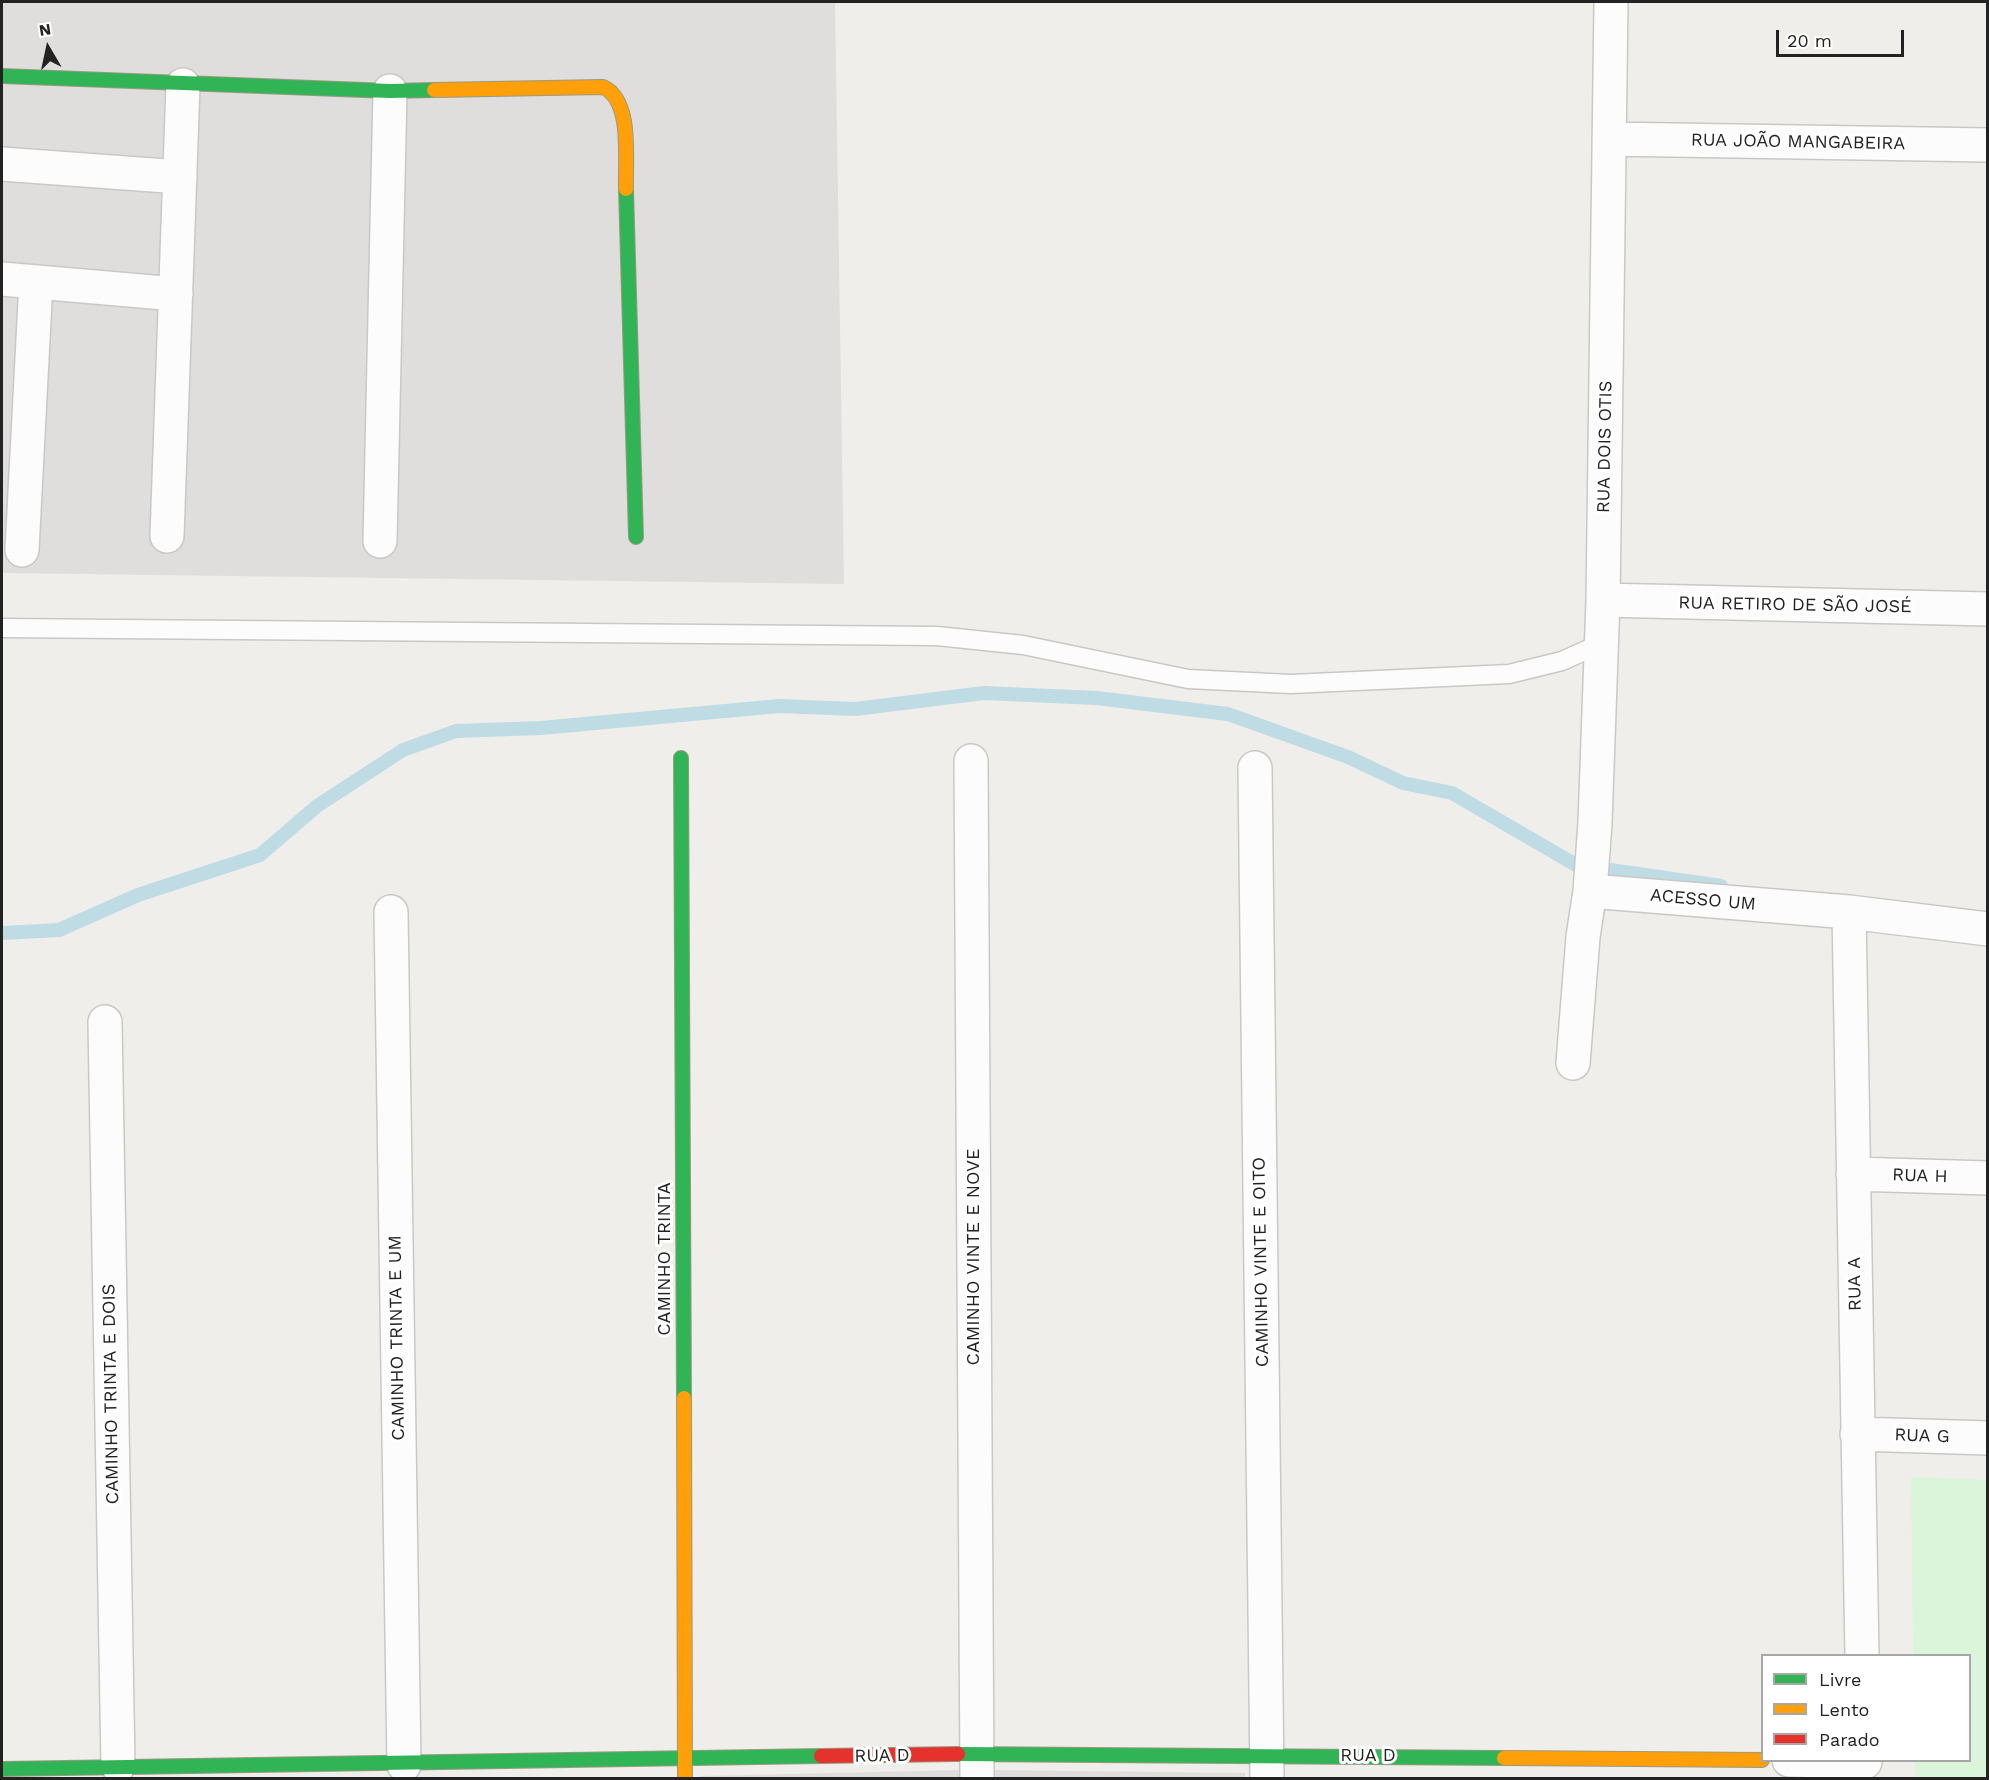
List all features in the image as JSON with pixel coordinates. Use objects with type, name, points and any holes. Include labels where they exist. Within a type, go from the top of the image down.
[{"type":"street","name":"RUA DOIS OTIS","points":[[1590,881],[1595,823],[1602,643],[1611,2]]},
{"type":"street","points":[[2,76],[183,85],[390,91],[603,87],[611,90],[621,101],[624,133],[636,537]]},
{"type":"street","points":[[167,536],[183,85]]},
{"type":"street","points":[[380,541],[390,91]]},
{"type":"street","name":"RUA JOÃO MANGABEIRA","points":[[1609,139],[1988,145]]},
{"type":"street","points":[[2,164],[180,177]]},
{"type":"street","points":[[2,279],[176,294]]},
{"type":"street","points":[[22,550],[36,282]]},
{"type":"street","name":"RUA RETIRO DE SÃO JOSÉ","points":[[1603,600],[1988,609]]},
{"type":"street","name":"CAMINHO TRINTA","points":[[681,758],[685,1779]]},
{"type":"street","name":"CAMINHO VINTE E NOVE","points":[[971,761],[977,1766]]},
{"type":"street","name":"CAMINHO VINTE E OITO","points":[[1255,768],[1267,1767]]},
{"type":"street","points":[[1573,1063],[1590,881]]},
{"type":"street","name":"ACESSO UM","points":[[1590,881],[1988,929]]},
{"type":"street","name":"CAMINHO TRINTA E UM","points":[[391,912],[404,1765]]},
{"type":"street","name":"RUA A","points":[[1850,912],[1862,1654]]},
{"type":"street","name":"CAMINHO TRINTA E DOIS","points":[[105,1022],[118,1766]]},
{"type":"street","name":"RUA H","points":[[1853,1174],[1988,1178]]},
{"type":"street","name":"RUA G","points":[[1857,1434],[1988,1438]]},
{"type":"street","name":"RUA D","points":[[2,1769],[118,1766],[404,1765],[686,1759],[977,1766],[1554,1768],[1761,1760]]},
{"type":"street","points":[[1802,1762],[1865,1767]]},
{"type":"lane","points":[[2,628],[937,636],[1023,645],[1188,679],[1291,684],[1420,680],[1509,674],[1562,661],[1602,643]]},
{"type":"shaded area","points":[[2,2],[835,2],[844,584],[2,573]]},
{"type":"shaded area","points":[[960,1770],[960,1778],[700,1778],[700,1776]]},
{"type":"shaded area","points":[[992,1770],[1245,1773],[1245,1778],[993,1778]]},
{"type":"green space","points":[[1911,1477],[1987,1480],[1987,1778],[1915,1778],[1915,1762],[1971,1762],[1971,1654],[1913,1654]]},
{"type":"waterway","points":[[2,933],[59,930],[138,895],[260,855],[317,806],[403,750],[456,731],[541,728],[779,706],[855,709],[984,693],[1097,698],[1228,714],[1348,757],[1403,783],[1452,793],[1576,865],[1721,886]]},
{"type":"traffic: fast","points":[[2,76],[390,91],[434,90]]},
{"type":"traffic: fast","points":[[626,189],[636,537]]},
{"type":"traffic: fast","points":[[681,758],[684,1398]]},
{"type":"traffic: fast","points":[[958,1754],[1504,1758]]},
{"type":"traffic: fast","points":[[2,1769],[821,1756]]},
{"type":"traffic: slow","points":[[434,90],[603,87],[613,94],[623,117],[626,189]]},
{"type":"traffic: slow","points":[[684,1398],[685,1778]]},
{"type":"traffic: slow","points":[[1504,1758],[1761,1760]]},
{"type":"traffic: jam","points":[[821,1756],[958,1754]]}]
